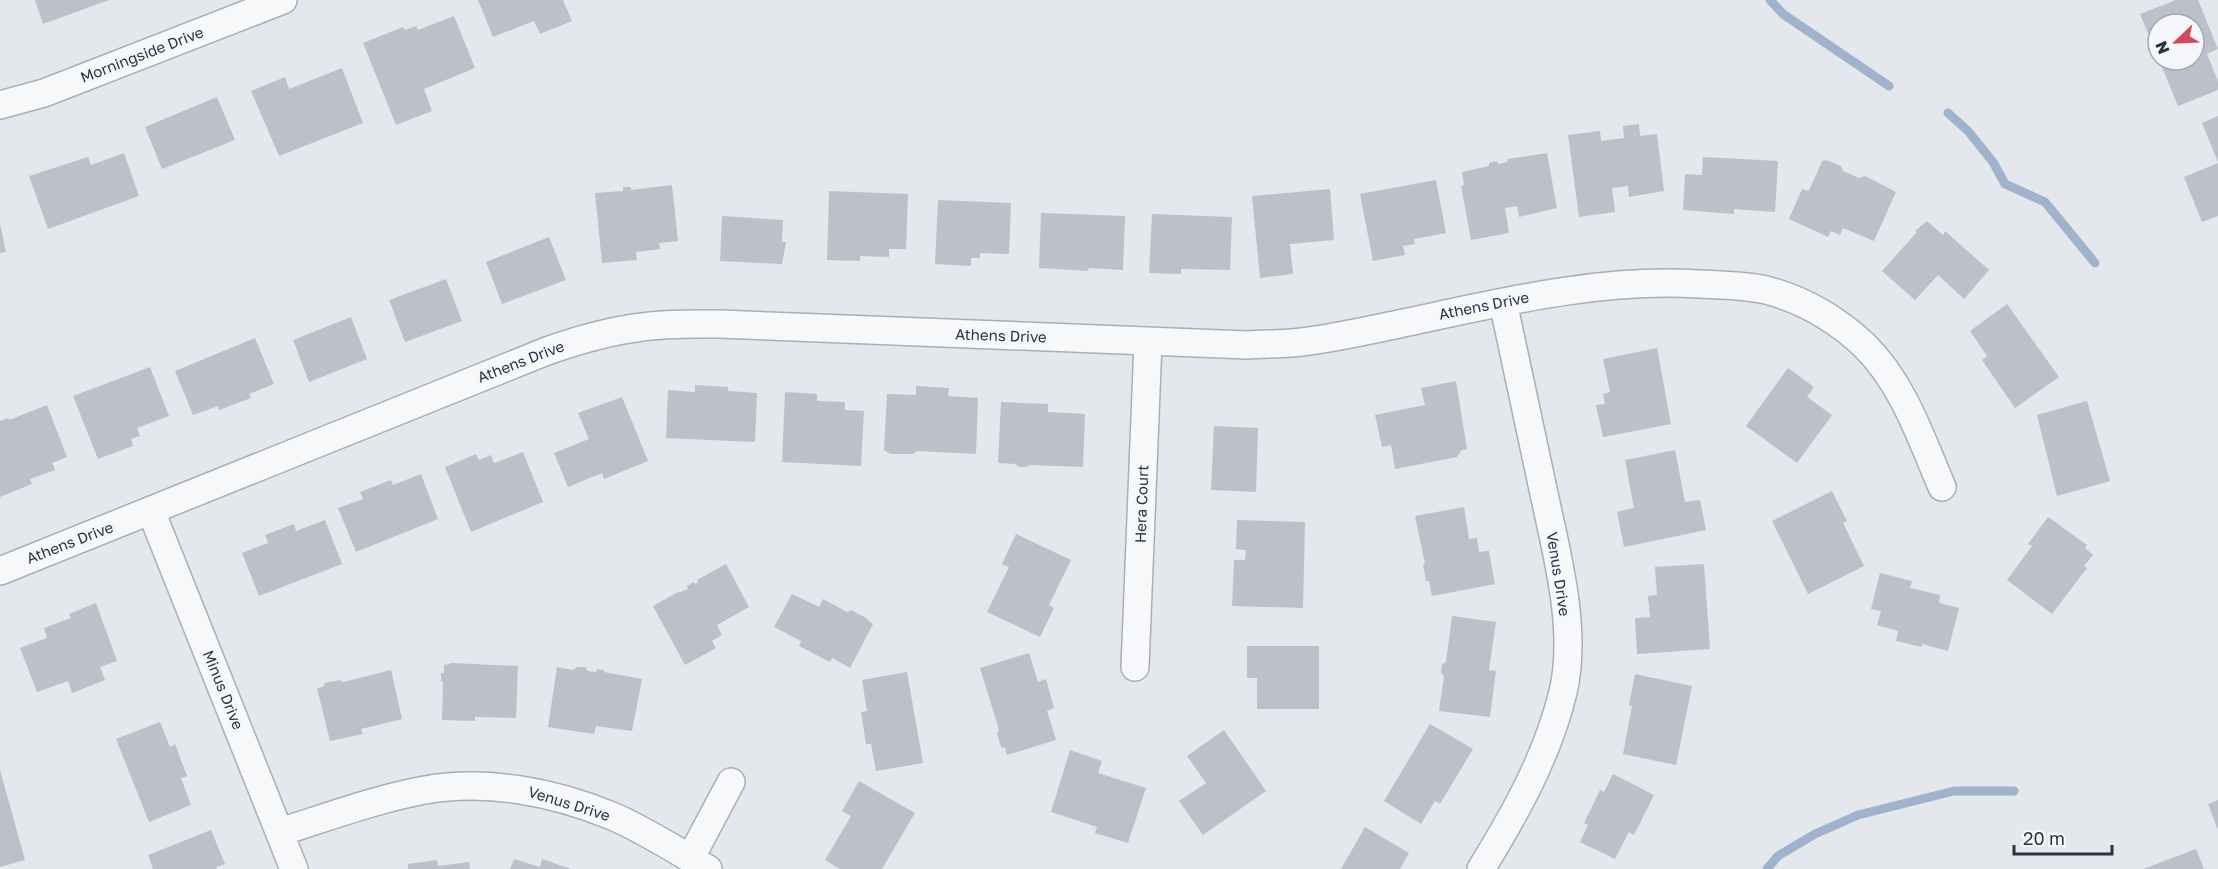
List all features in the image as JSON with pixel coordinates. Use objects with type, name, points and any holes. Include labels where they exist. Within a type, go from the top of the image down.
[{"type":"street","name":"Morningside Drive","points":[[0,105],[44,93],[283,0]]},
{"type":"street","name":"Athens Drive","points":[[0,571],[547,351],[592,336],[643,326],[720,324],[1148,342],[1247,345],[1294,343],[1340,336],[1503,302],[1589,287],[1634,283],[1680,283],[1766,290],[1801,302],[1831,318],[1865,346],[1893,381],[1914,420],[1942,487]]},
{"type":"street","name":"Venus Drive","points":[[1481,869],[1535,772],[1552,730],[1564,690],[1567,651],[1566,606],[1503,302]]},
{"type":"street","name":"Hera Court","points":[[1135,667],[1148,342]]},
{"type":"street","name":"Minus Drive","points":[[151,511],[294,869]]},
{"type":"street","points":[[699,864],[731,782]]},
{"type":"street","name":"Venus Drive","points":[[280,832],[375,802],[426,790],[475,786],[522,790],[570,801],[614,817],[699,864]]},
{"type":"building","points":[[35,0],[109,0],[43,24]]},
{"type":"building","points":[[478,0],[563,0],[572,21],[540,34],[534,21],[493,37]]},
{"type":"building","points":[[2176,0],[2198,0],[2203,12],[2146,12],[2146,28],[2140,14]]},
{"type":"building","points":[[454,16],[475,68],[424,89],[432,111],[396,125],[363,43],[403,27],[405,30],[416,26],[418,30]]},
{"type":"building","points":[[2206,20],[2218,49],[2207,54],[2218,81],[2218,90],[2178,106],[2164,72],[2206,72]]},
{"type":"building","points":[[342,68],[363,123],[279,156],[251,91],[285,77],[289,89]]},
{"type":"building","points":[[217,97],[235,140],[162,169],[145,127]]},
{"type":"building","points":[[2218,116],[2218,162],[2202,123]]},
{"type":"building","points":[[1639,124],[1640,136],[1657,134],[1664,191],[1629,197],[1628,186],[1612,188],[1615,212],[1579,217],[1568,135],[1600,131],[1601,141],[1624,138],[1623,126]]},
{"type":"building","points":[[124,153],[139,196],[48,229],[29,176],[88,157],[91,165]]},
{"type":"building","points":[[1547,153],[1557,208],[1519,217],[1517,206],[1505,208],[1509,233],[1471,240],[1461,186],[1464,185],[1462,172],[1489,166],[1489,163],[1497,161],[1498,164],[1508,162],[1507,159]]},
{"type":"building","points":[[1703,157],[1778,161],[1775,212],[1734,209],[1734,214],[1683,210],[1685,174],[1702,175]]},
{"type":"building","points":[[1826,160],[1841,166],[1843,171],[1859,178],[1865,176],[1896,192],[1874,241],[1843,228],[1840,235],[1831,231],[1828,237],[1789,219],[1802,189],[1809,191],[1822,161]]},
{"type":"building","points":[[2218,163],[2218,216],[2202,222],[2184,177]]},
{"type":"building","points":[[1436,180],[1446,233],[1414,239],[1415,244],[1403,246],[1405,255],[1373,261],[1360,194]]},
{"type":"building","points":[[672,185],[678,241],[659,243],[660,249],[636,252],[637,260],[602,263],[595,193],[623,191],[623,187],[631,187],[631,190]]},
{"type":"building","points":[[1330,189],[1334,240],[1290,244],[1293,274],[1260,278],[1252,196]]},
{"type":"building","points":[[829,191],[908,194],[906,249],[889,249],[889,257],[860,256],[860,261],[827,260]]},
{"type":"building","points":[[938,200],[1011,203],[1009,254],[980,253],[980,258],[971,258],[971,266],[935,264]]},
{"type":"building","points":[[1041,213],[1125,216],[1123,270],[1089,268],[1088,271],[1039,268]]},
{"type":"building","points":[[1152,214],[1232,217],[1230,270],[1181,269],[1181,274],[1149,273]]},
{"type":"building","points":[[722,216],[783,220],[782,242],[786,242],[782,264],[720,261]]},
{"type":"building","points":[[1927,221],[1943,235],[1945,231],[1989,270],[1964,299],[1938,275],[1915,300],[1882,271],[1917,232],[1915,231]]},
{"type":"building","points":[[0,224],[6,252],[0,253]]},
{"type":"building","points":[[549,237],[566,280],[502,304],[486,262]]},
{"type":"building","points":[[446,279],[462,321],[405,342],[389,300]]},
{"type":"building","points":[[2007,304],[2059,377],[2015,408],[1982,360],[1987,356],[1970,331]]},
{"type":"building","points":[[351,317],[367,359],[309,382],[293,340]]},
{"type":"building","points":[[255,338],[274,384],[249,394],[251,398],[219,410],[218,406],[193,415],[175,371]]},
{"type":"building","points":[[1657,348],[1671,424],[1603,437],[1596,405],[1605,404],[1603,394],[1610,392],[1603,359]]},
{"type":"building","points":[[150,367],[169,416],[137,428],[140,436],[131,439],[133,446],[98,459],[73,396]]},
{"type":"building","points":[[1788,368],[1814,387],[1807,397],[1832,415],[1797,463],[1746,426]]},
{"type":"building","points":[[1456,381],[1467,449],[1462,450],[1457,457],[1395,469],[1391,445],[1382,447],[1375,415],[1425,405],[1421,388]]},
{"type":"building","points":[[695,385],[728,387],[728,391],[757,393],[755,442],[666,438],[668,390],[695,392]]},
{"type":"building","points":[[916,386],[949,388],[948,396],[978,398],[976,454],[917,451],[913,454],[891,454],[884,450],[887,394],[916,395]]},
{"type":"building","points":[[785,392],[817,394],[817,401],[845,402],[845,410],[864,411],[861,466],[782,462]]},
{"type":"building","points":[[622,397],[648,461],[604,479],[602,473],[568,487],[554,453],[589,439],[578,413]]},
{"type":"building","points":[[2087,401],[2110,481],[2057,496],[2037,415]]},
{"type":"building","points":[[1001,402],[1048,404],[1048,412],[1085,414],[1083,467],[1030,465],[1019,467],[1015,464],[998,463]]},
{"type":"building","points":[[47,405],[67,457],[52,463],[55,470],[30,479],[32,484],[0,497],[0,421],[8,418],[9,420]]},
{"type":"building","points":[[1214,426],[1258,428],[1256,492],[1211,490]]},
{"type":"building","points":[[1675,450],[1685,502],[1700,500],[1706,530],[1624,547],[1617,512],[1634,508],[1625,460]]},
{"type":"building","points":[[523,452],[543,502],[471,532],[445,467],[476,454],[479,460],[491,455],[494,463]]},
{"type":"building","points":[[421,474],[438,519],[356,552],[338,508],[363,499],[360,492],[391,480],[393,485]]},
{"type":"building","points":[[1832,491],[1847,521],[1843,523],[1864,566],[1808,594],[1772,521]]},
{"type":"building","points":[[1464,507],[1469,539],[1477,538],[1479,552],[1489,551],[1495,584],[1432,596],[1429,581],[1426,581],[1423,564],[1425,564],[1415,516]]},
{"type":"building","points":[[2048,517],[2087,545],[2085,548],[2093,555],[2084,566],[2087,568],[2052,614],[2007,580],[2032,546],[2028,544]]},
{"type":"building","points":[[325,520],[342,564],[259,596],[242,553],[268,543],[265,535],[294,524],[296,531]]},
{"type":"building","points":[[1237,520],[1305,522],[1303,608],[1232,606],[1234,560],[1245,560],[1246,550],[1236,549]]},
{"type":"building","points":[[1016,534],[1071,560],[1049,605],[1054,608],[1040,637],[987,612],[1009,567],[1002,564]]},
{"type":"building","points":[[726,564],[749,607],[717,625],[722,635],[712,641],[716,648],[685,665],[653,606],[688,589],[687,586],[694,582],[695,584],[697,580]]},
{"type":"building","points":[[1704,564],[1710,649],[1637,654],[1635,618],[1650,617],[1648,596],[1657,595],[1655,567]]},
{"type":"building","points":[[1880,573],[1912,581],[1910,588],[1940,595],[1939,603],[1959,608],[1948,651],[1922,644],[1922,647],[1896,641],[1898,631],[1877,625],[1881,611],[1871,609]]},
{"type":"building","points":[[792,594],[819,607],[823,599],[847,612],[851,610],[873,624],[850,668],[832,658],[830,662],[799,646],[801,641],[774,627]]},
{"type":"building","points":[[96,603],[117,661],[100,667],[105,680],[72,693],[68,681],[37,692],[20,648],[47,638],[44,628],[71,618],[69,614]]},
{"type":"building","points":[[1452,616],[1496,622],[1489,670],[1496,671],[1490,717],[1439,711],[1444,676],[1441,673],[1442,665],[1446,662]]},
{"type":"building","points":[[1247,646],[1319,646],[1319,709],[1257,709],[1257,678],[1247,678]]},
{"type":"building","points":[[1029,653],[1038,682],[1046,679],[1054,708],[1047,711],[1056,740],[1007,755],[1005,748],[1001,747],[997,733],[999,730],[980,668]]},
{"type":"building","points":[[452,663],[518,666],[516,718],[475,717],[475,721],[442,720],[443,681],[441,681],[441,673],[444,673],[444,665]]},
{"type":"building","points":[[557,667],[573,670],[577,667],[585,667],[588,671],[604,670],[604,672],[642,679],[632,731],[596,726],[594,734],[548,727]]},
{"type":"building","points":[[391,670],[402,719],[361,729],[363,734],[330,741],[317,688],[323,687],[325,683],[340,680],[343,682]]},
{"type":"building","points":[[907,672],[923,763],[876,771],[871,744],[866,744],[861,712],[867,711],[862,680]]},
{"type":"building","points":[[1635,674],[1692,686],[1676,765],[1623,754]]},
{"type":"building","points":[[160,722],[170,747],[175,744],[187,776],[181,778],[191,805],[149,822],[116,739]]},
{"type":"building","points":[[1430,724],[1473,749],[1440,804],[1435,801],[1421,824],[1384,801]]},
{"type":"building","points":[[1224,730],[1266,791],[1203,835],[1179,801],[1206,783],[1187,756]]},
{"type":"building","points":[[1070,750],[1102,761],[1098,773],[1146,788],[1128,843],[1095,833],[1097,827],[1051,812]]},
{"type":"building","points":[[0,770],[25,860],[0,867]]},
{"type":"building","points":[[1613,774],[1654,795],[1634,835],[1629,832],[1615,859],[1580,842],[1588,825],[1584,823],[1600,790],[1604,792]]},
{"type":"building","points":[[859,781],[915,813],[882,869],[840,869],[825,860],[851,816],[842,811]]},
{"type":"building","points":[[2218,800],[2218,830],[2208,804]]},
{"type":"building","points":[[1365,827],[1409,853],[1400,869],[1341,869]]},
{"type":"building","points":[[211,830],[225,864],[216,867],[217,869],[153,869],[148,855]]},
{"type":"building","points":[[2196,849],[2204,869],[2143,869]]},
{"type":"building","points":[[514,859],[540,867],[542,859],[571,869],[510,869]]},
{"type":"building","points":[[437,860],[438,866],[469,862],[470,869],[408,869],[408,864]]},
{"type":"waterway","points":[[1770,0],[1783,14],[1889,86]]},
{"type":"waterway","points":[[1948,113],[1968,131],[1993,162],[2005,184],[2045,202],[2095,263]]},
{"type":"waterway","points":[[1767,869],[1778,856],[1815,834],[1858,815],[1954,791],[2014,791]]}]
